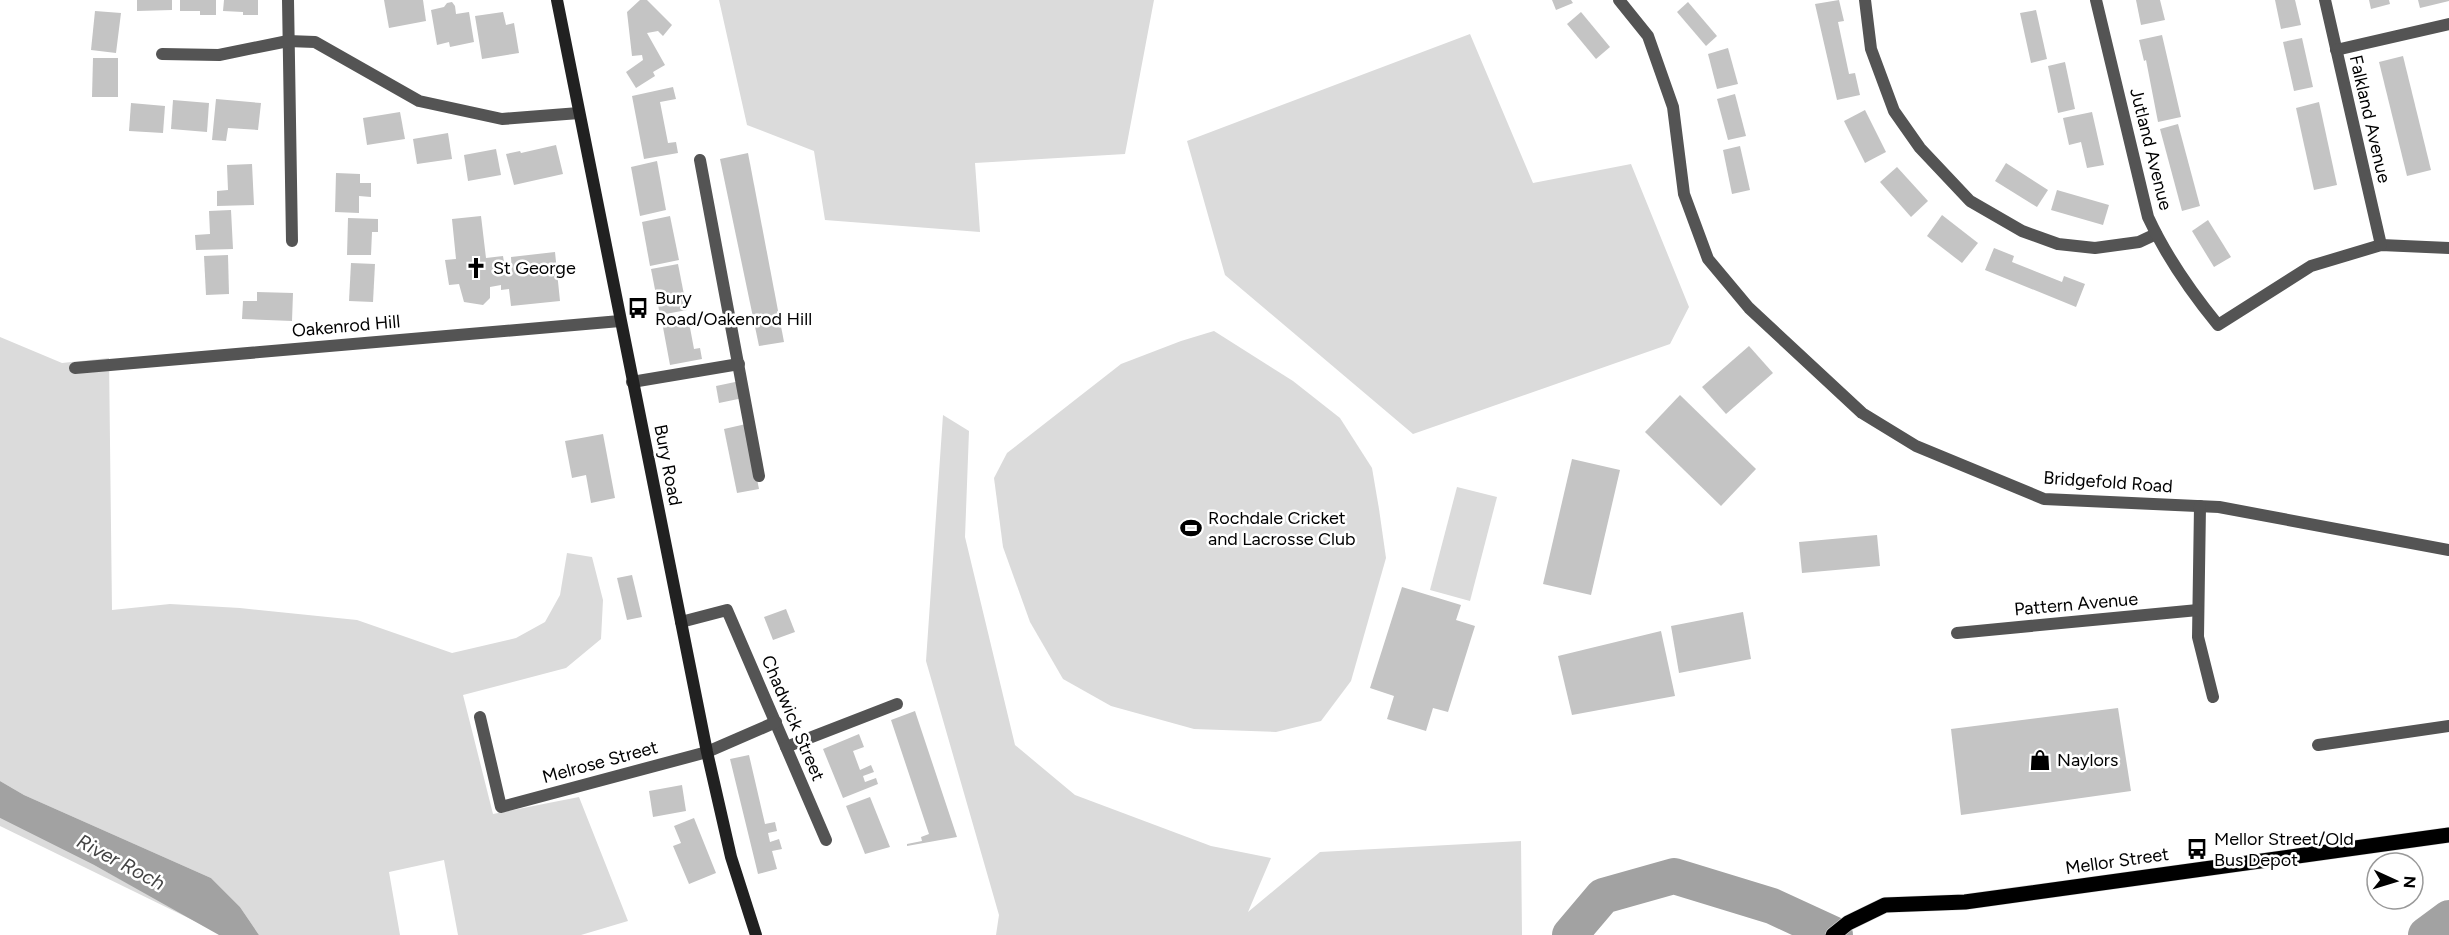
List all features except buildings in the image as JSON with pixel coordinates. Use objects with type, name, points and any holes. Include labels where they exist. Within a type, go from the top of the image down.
[{"type":"main road","name":"Bury Road","points":[[556,0],[707,752],[731,857],[756,935]]},
{"type":"main road","name":"Mellor Street","points":[[1833,935],[1848,923],[1885,905],[1965,902],[2449,835]]},
{"type":"street","points":[[288,0],[292,241]]},
{"type":"street","name":"Bridgefold Road","points":[[1619,0],[1648,36],[1673,107],[1684,194],[1708,259],[1749,308],[1862,413],[1916,446],[2044,499],[2218,507],[2449,550]]},
{"type":"street","points":[[1866,0],[1871,50],[1894,111],[1920,147],[1970,201],[2022,231],[2058,244],[2095,248],[2139,242],[2156,234]]},
{"type":"street","name":"Jutland Avenue","points":[[2096,0],[2148,217],[2156,234],[2197,299],[2218,325],[2311,266],[2381,245]]},
{"type":"street","name":"Falkland Avenue","points":[[2325,0],[2381,245]]},
{"type":"street","points":[[2336,50],[2449,24]]},
{"type":"street","points":[[162,54],[219,55],[288,42],[315,42],[419,101],[502,119],[579,113]]},
{"type":"street","points":[[700,160],[759,476]]},
{"type":"street","points":[[2381,245],[2449,248]]},
{"type":"street","name":"Oakenrod Hill","points":[[75,368],[620,321]]},
{"type":"street","points":[[632,381],[739,364]]},
{"type":"street","points":[[2200,506],[2198,637],[2213,697]]},
{"type":"street","name":"Chadwick Street","points":[[681,622],[727,610],[826,840]]},
{"type":"street","name":"Pattern Avenue","points":[[1957,633],[2198,610]]},
{"type":"street","points":[[786,747],[897,704]]},
{"type":"street","name":"Melrose Street","points":[[480,717],[501,807],[707,752],[776,722]]},
{"type":"street","points":[[2318,745],[2449,726]]},
{"type":"shaded area","points":[[719,0],[1154,0],[1125,154],[975,163],[980,232],[825,220],[814,151],[747,125]]},
{"type":"shaded area","points":[[1470,34],[1533,183],[1631,164],[1689,307],[1670,344],[1413,434],[1225,275],[1187,141]]},
{"type":"shaded area","name":"Rochdale Cricket and Lacrosse Club","points":[[1214,331],[1293,381],[1340,418],[1372,468],[1379,509],[1386,558],[1351,681],[1321,721],[1276,732],[1194,729],[1111,706],[1063,679],[1030,622],[1003,547],[994,478],[1007,453],[1121,364]]},
{"type":"shaded area","points":[[0,337],[62,363],[109,358],[112,610],[170,604],[240,608],[357,620],[452,653],[516,638],[545,622],[560,595],[567,553],[592,557],[603,600],[601,639],[566,668],[463,695],[493,814],[579,797],[628,921],[581,935],[458,935],[444,860],[389,872],[400,935],[259,935],[240,907],[211,878],[24,795],[0,781]]},
{"type":"shaded area","points":[[943,415],[969,431],[965,537],[1015,745],[1075,795],[1211,846],[1271,858],[1248,912],[1320,852],[1521,841],[1522,935],[996,935],[999,915],[926,661]]},
{"type":"shaded area","points":[[1457,487],[1497,497],[1470,601],[1430,590]]},
{"type":"shaded area","points":[[0,818],[94,865],[217,932],[0,826]]},
{"type":"water","name":"River Roch","points":[[0,781],[24,795],[211,878],[240,907],[259,935],[219,935],[94,865],[0,818]]},
{"type":"waterway","points":[[1570,935],[1603,896],[1674,876],[1772,906],[1835,935]]},
{"type":"waterway","points":[[2426,935],[2449,918]]},
{"type":"place","name":"St George","points":[[476,268]]},
{"type":"place","name":"Bury Road/Oakenrod Hill","points":[[638,308]]},
{"type":"place","name":"Rochdale Cricket and Lacrosse Club","points":[[1191,528]]},
{"type":"place","name":"Naylors","points":[[2040,760]]},
{"type":"place","name":"Mellor Street/Old Bus Depot","points":[[2197,849]]}]
